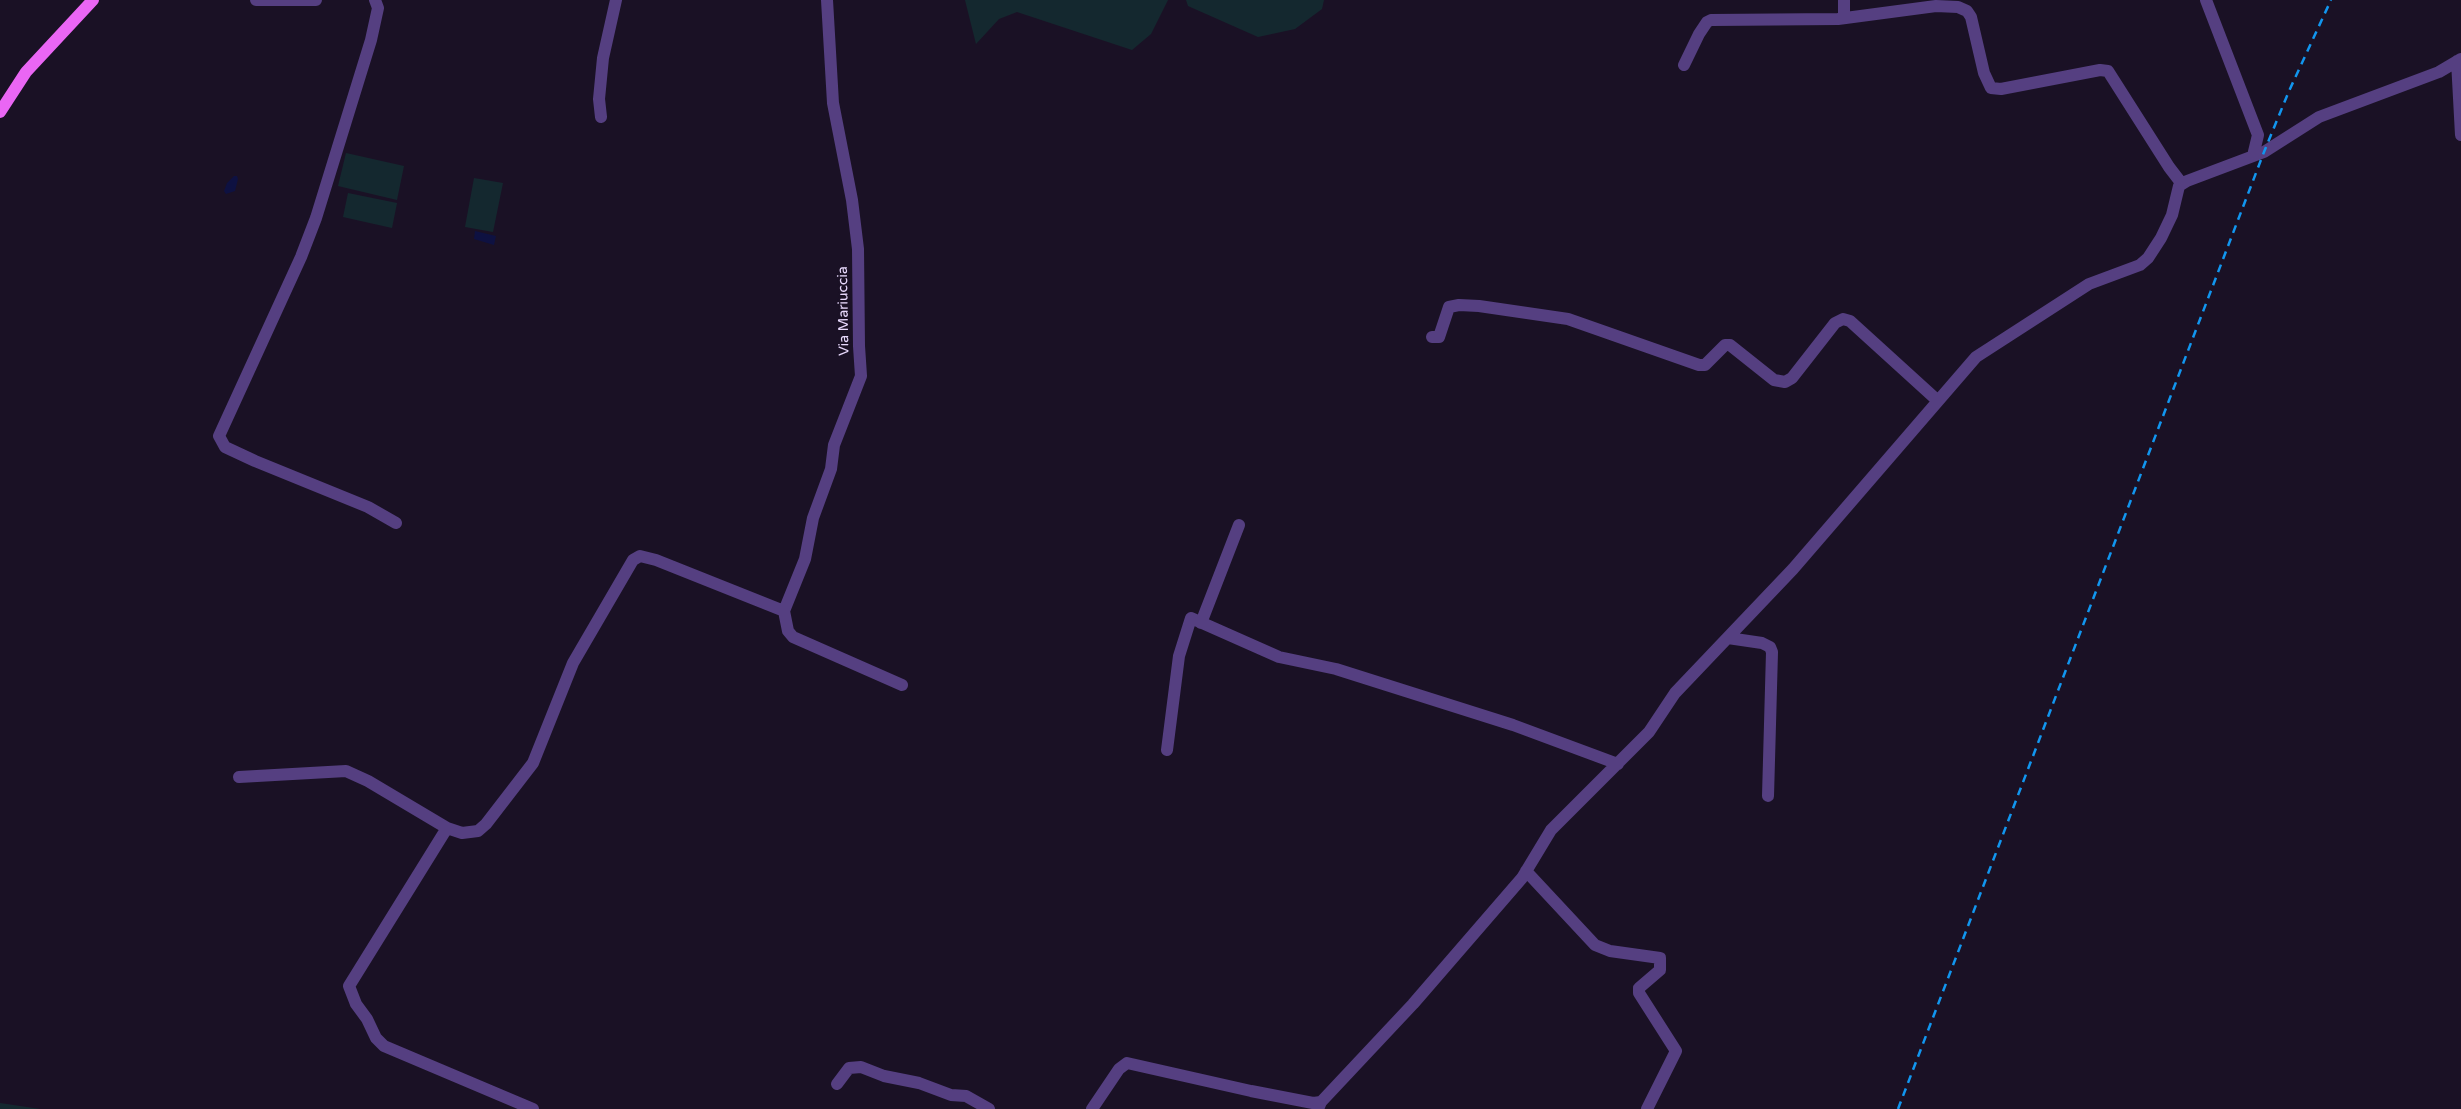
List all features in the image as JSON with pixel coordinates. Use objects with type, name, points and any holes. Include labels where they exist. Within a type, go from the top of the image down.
[{"type":"main road","points":[[0,112],[26,72],[93,0]]},
{"type":"street","points":[[256,0],[316,0]]},
{"type":"street","points":[[375,0],[378,8],[370,40],[316,218],[301,257],[220,436],[225,447],[232,451],[368,507],[396,523]]},
{"type":"street","points":[[601,117],[599,99],[603,58],[616,0]]},
{"type":"street","name":"Via Mariuccia","points":[[784,611],[805,559],[814,518],[831,469],[834,445],[862,376],[859,346],[858,249],[852,200],[833,103],[827,0]]},
{"type":"street","points":[[1844,0],[1844,18]]},
{"type":"street","points":[[2206,0],[2258,135],[2253,156]]},
{"type":"street","points":[[1684,65],[1706,22],[1711,20],[1844,18],[1936,6],[1962,9],[1971,16],[1984,73],[1989,85],[1993,89],[2100,70],[2108,71],[2168,167],[2182,184]]},
{"type":"street","points":[[1092,1109],[1120,1069],[1127,1063],[1320,1106],[1413,1004],[1522,878],[1551,830],[1649,732],[1675,693],[1793,570],[1976,357],[2002,338],[2089,284],[2140,265],[2148,258],[2168,225],[2179,186],[2278,145],[2319,117],[2439,72],[2459,60],[2461,135]]},
{"type":"street","points":[[1432,337],[1439,337],[1449,307],[1459,305],[1479,306],[1568,319],[1699,365],[1705,364],[1725,345],[1730,345],[1774,380],[1785,382],[1792,378],[1835,322],[1843,319],[1850,321],[1938,401]]},
{"type":"street","points":[[1201,622],[1239,525]]},
{"type":"street","points":[[239,777],[346,771],[368,781],[447,828],[462,833],[478,831],[486,824],[533,763],[573,663],[633,560],[640,556],[656,560],[784,611],[788,631],[793,637],[902,685]]},
{"type":"street","points":[[1167,750],[1179,656],[1191,618],[1280,657],[1336,669],[1513,724],[1618,764]]},
{"type":"street","points":[[1728,638],[1762,643],[1770,647],[1772,652],[1768,796]]},
{"type":"street","points":[[447,828],[355,972],[349,986],[351,995],[367,1019],[376,1038],[384,1046],[533,1109]]},
{"type":"street","points":[[1526,871],[1595,945],[1610,951],[1660,958],[1660,970],[1639,988],[1639,993],[1676,1051],[1647,1109]]},
{"type":"street","points":[[837,1084],[849,1068],[861,1067],[884,1076],[919,1083],[951,1096],[966,1096],[989,1109]]},
{"type":"shaded area","points":[[965,0],[1168,0],[1151,34],[1132,50],[1017,12],[999,19],[976,44]]},
{"type":"shaded area","points":[[1186,0],[1324,0],[1322,9],[1295,29],[1258,37],[1188,6]]},
{"type":"shaded area","points":[[346,153],[404,166],[397,200],[338,186]]},
{"type":"shaded area","points":[[234,176],[237,176],[238,179],[235,191],[226,194],[224,191],[227,183]]},
{"type":"shaded area","points":[[474,178],[503,183],[493,232],[465,227]]},
{"type":"shaded area","points":[[348,193],[397,203],[392,228],[343,217]]},
{"type":"shaded area","points":[[475,231],[496,236],[494,245],[474,239]]},
{"type":"shaded area","points":[[0,1103],[40,1109],[0,1109]]},
{"type":"railway","points":[[1898,1109],[2264,152],[2289,91],[2331,0]]}]
